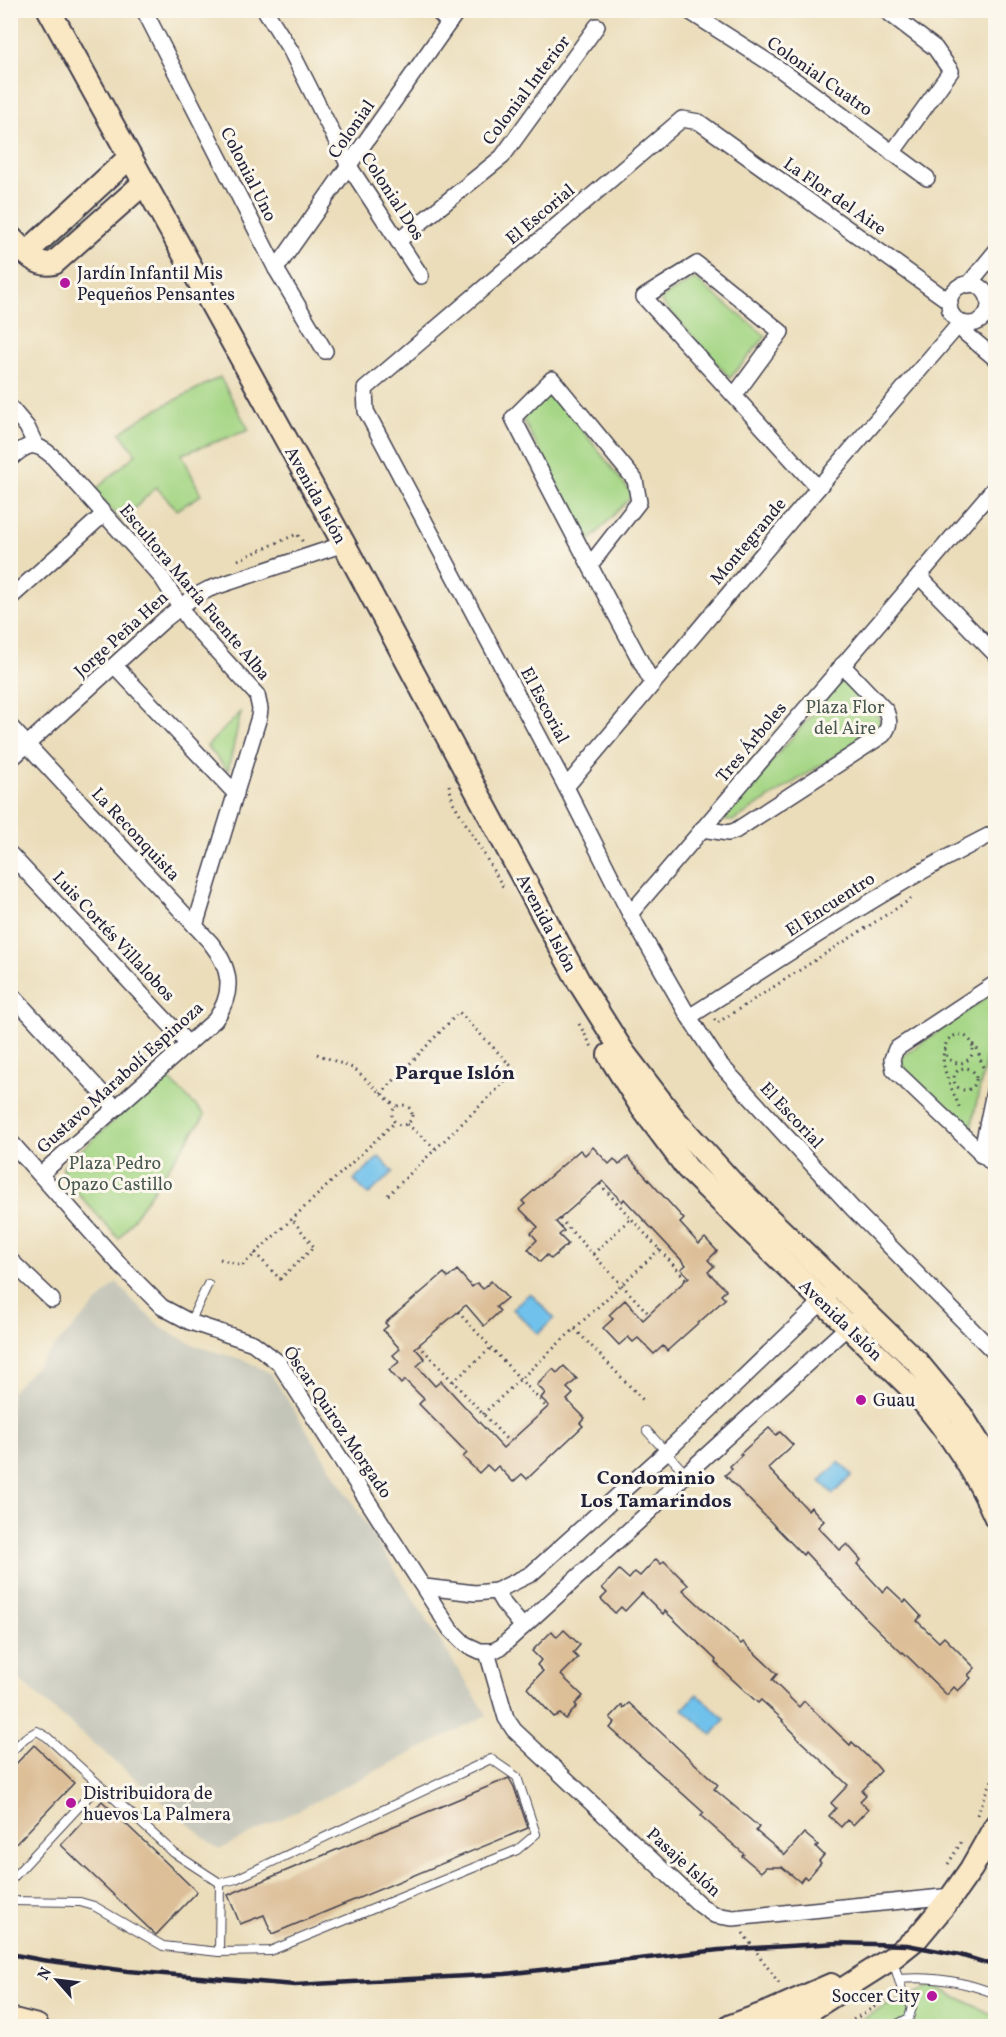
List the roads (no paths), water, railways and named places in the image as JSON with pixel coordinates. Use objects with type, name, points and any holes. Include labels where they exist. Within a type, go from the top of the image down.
[{"type":"main road","name":"Avenida Islón","points":[[49,10],[344,544],[579,982],[623,1052],[675,1120],[830,1295],[856,1320],[933,1414],[967,1462],[996,1518]]},
{"type":"main road","points":[[130,157],[19,245],[36,262],[46,266],[54,263],[144,183]]},
{"type":"main road","name":"Avenida Islón","points":[[856,1320],[908,1353],[967,1425],[996,1471]]},
{"type":"main road","points":[[785,2026],[896,1969],[917,1938],[971,1869],[986,1820]]},
{"type":"main road","points":[[731,2026],[793,2002],[896,1969]]},
{"type":"main road","points":[[10,2019],[37,2026]]},
{"type":"street","name":"Colonial Uno","points":[[144,10],[276,269],[326,351]]},
{"type":"street","name":"Colonial Dos","points":[[265,10],[291,51],[349,166],[421,276]]},
{"type":"street","points":[[436,10],[454,17]]},
{"type":"street","name":"Colonial Cuatro","points":[[687,10],[781,70],[927,178]]},
{"type":"street","points":[[885,10],[935,48],[951,71],[892,153]]},
{"type":"street","name":"Colonial","points":[[276,269],[454,17]]},
{"type":"street","name":"Colonial Interior","points":[[398,241],[502,157],[597,26]]},
{"type":"street","name":"El Escorial","points":[[699,122],[682,119],[365,389],[366,411],[566,787],[630,914],[689,1017],[719,1063],[853,1209],[996,1354]]},
{"type":"street","name":"La Flor del Aire","points":[[699,122],[950,302]]},
{"type":"street","points":[[994,358],[965,333],[961,322],[952,314],[950,302],[956,290],[968,285],[996,251]]},
{"type":"street","points":[[735,396],[781,332],[697,264],[644,297],[818,488]]},
{"type":"street","points":[[968,285],[981,288],[990,300],[984,334],[994,358]]},
{"type":"street","name":"Montegrande","points":[[566,787],[961,322],[967,324],[979,321],[990,300]]},
{"type":"street","points":[[590,565],[639,502],[635,480],[552,379],[513,418],[652,684]]},
{"type":"street","points":[[10,407],[27,427],[36,446],[24,447],[10,459]]},
{"type":"street","name":"Escultora María Fuente Alba","points":[[36,446],[52,456],[162,578],[190,622],[252,689],[260,702],[259,717],[195,926]]},
{"type":"street","name":"Tres Árboles","points":[[630,914],[996,486]]},
{"type":"street","points":[[10,598],[104,514]]},
{"type":"street","name":"Jorge Peña Hen","points":[[10,760],[180,606],[209,589],[344,544]]},
{"type":"street","points":[[919,576],[996,655]]},
{"type":"street","points":[[702,829],[728,833],[735,831],[883,735],[890,722],[886,711],[842,665]]},
{"type":"street","points":[[115,666],[236,794]]},
{"type":"street","name":"La Reconquista","points":[[10,726],[215,948],[227,972]]},
{"type":"street","name":"El Encuentro","points":[[689,1017],[898,884],[946,856],[996,832]]},
{"type":"street","name":"Luis Cortés Villalobos","points":[[10,854],[188,1044]]},
{"type":"street","name":"Gustavo Marabolí Espinoza","points":[[41,1174],[215,1020],[228,991],[227,972]]},
{"type":"street","points":[[996,983],[896,1049],[892,1059],[894,1070],[996,1167]]},
{"type":"street","points":[[10,993],[116,1108]]},
{"type":"street","points":[[981,1155],[996,1082]]},
{"type":"street","name":"Óscar Quiroz Morgado","points":[[10,1141],[123,1268],[162,1308],[190,1322],[253,1343],[279,1363],[455,1636],[470,1648],[487,1652]]},
{"type":"street","points":[[10,1260],[52,1300]]},
{"type":"street","points":[[425,1587],[476,1593],[496,1591],[531,1574],[666,1452],[830,1295]]},
{"type":"street","points":[[487,1652],[501,1647],[650,1511],[686,1474],[856,1320]]},
{"type":"street","points":[[496,1591],[523,1627]]},
{"type":"street","name":"Pasaje Islón","points":[[487,1652],[506,1718],[514,1730],[700,1905],[714,1915],[733,1918],[952,1896]]},
{"type":"lane","points":[[190,1322],[208,1284]]},
{"type":"lane","points":[[647,1431],[686,1474]]},
{"type":"lane","points":[[10,1754],[25,1738],[37,1731],[47,1737],[174,1853],[220,1883],[236,1879],[491,1760],[517,1777],[536,1834],[517,1850],[270,1951],[219,1952],[163,1946],[94,1906],[10,1901]]},
{"type":"lane","points":[[10,1881],[99,1785]]},
{"type":"lane","points":[[219,1952],[220,1883]]},
{"type":"lane","points":[[894,2026],[909,2018],[912,2010],[912,2005],[902,1990],[896,1969]]},
{"type":"lane","points":[[896,1969],[914,1977],[946,1979],[996,1994]]},
{"type":"water","points":[[379,1157],[393,1172],[368,1195],[354,1180]]},
{"type":"water","points":[[530,1293],[554,1318],[538,1334],[513,1309]]},
{"type":"water","points":[[839,1462],[852,1475],[833,1494],[820,1481]]},
{"type":"water","points":[[697,1694],[725,1719],[712,1735],[683,1709]]},
{"type":"railway","points":[[10,1954],[128,1971],[295,1985],[505,1974],[719,1950],[838,1943],[907,1945],[960,1955],[996,1966]]},
{"type":"place","name":"Jardín Infantil Mis Pequeños Pensantes","points":[[65,283]]},
{"type":"place","name":"Guau","points":[[861,1400]]},
{"type":"place","name":"Distribuidora de huevos La Palmera","points":[[71,1803]]},
{"type":"place","name":"Soccer City","points":[[932,1996]]},
{"type":"district","name":"Parque Islón","points":[[455,1072]]},
{"type":"district","name":"Condominio Los Tamarindos","points":[[656,1488]]},
{"type":"park label","name":"Plaza Flor del Aire","points":[[845,717]]},
{"type":"park label","name":"Plaza Pedro Opazo Castillo","points":[[115,1173]]}]
